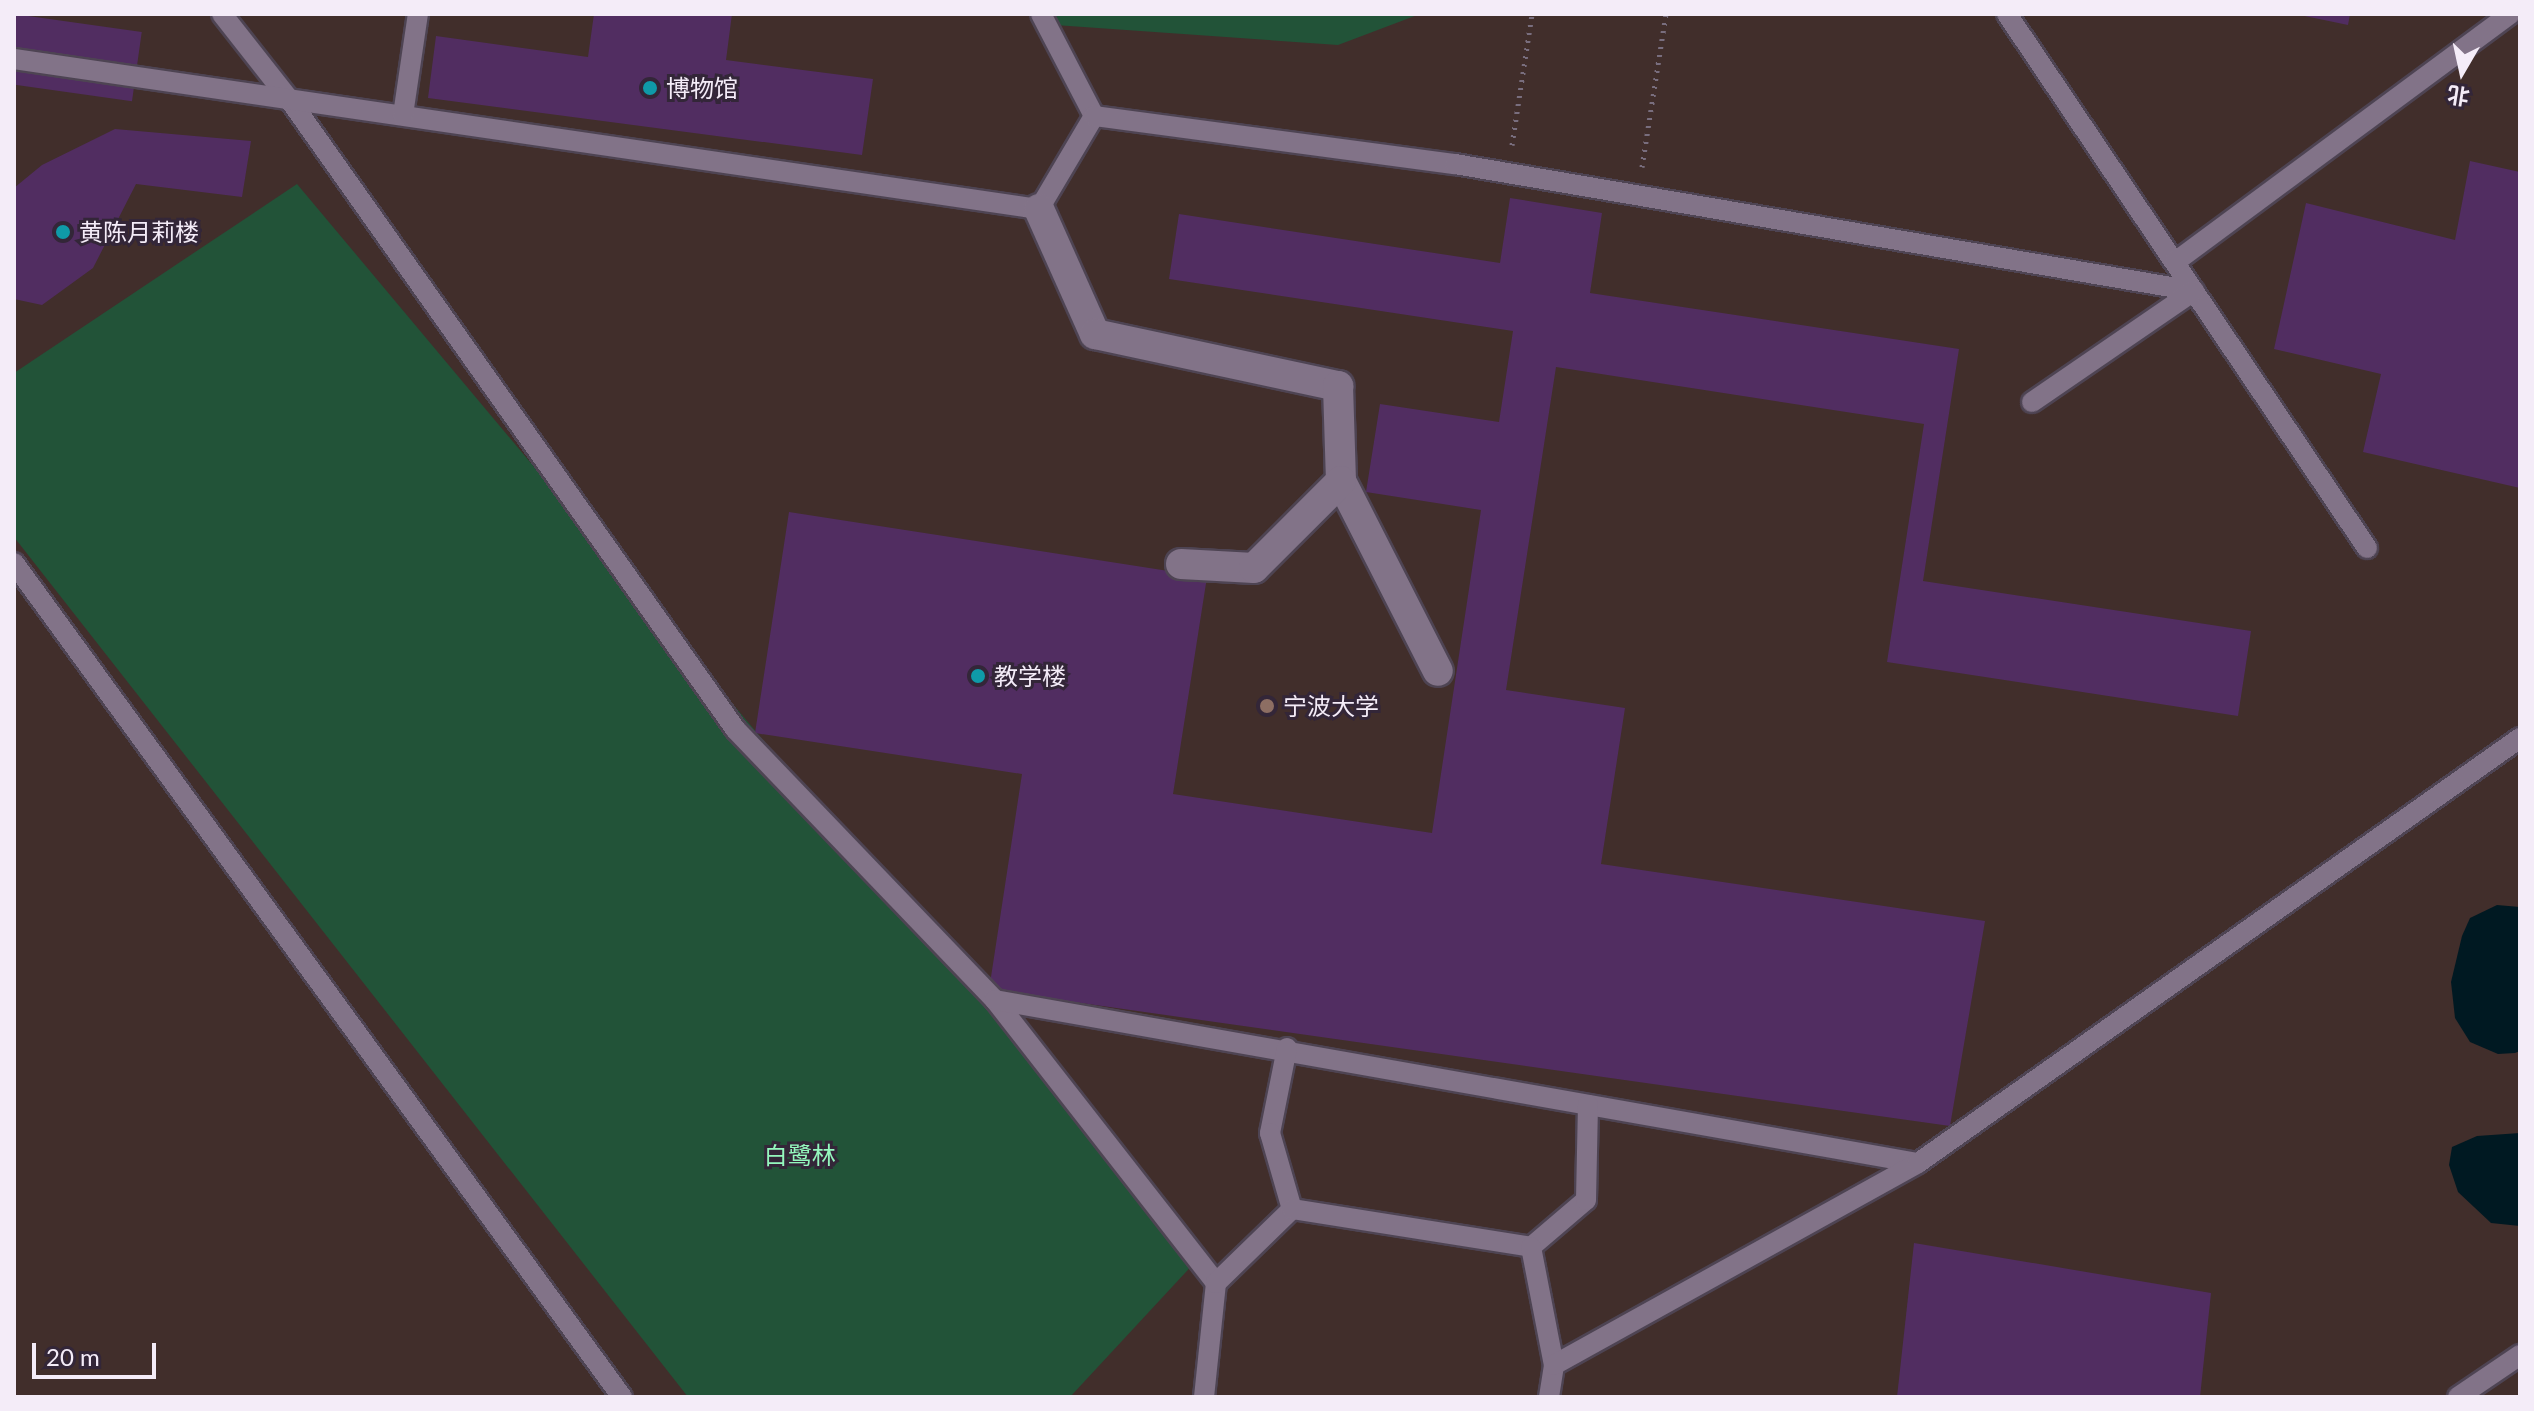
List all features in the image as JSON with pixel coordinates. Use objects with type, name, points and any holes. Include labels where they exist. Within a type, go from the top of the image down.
[{"type":"street","points":[[1039,209],[1095,334],[1338,386],[1341,481],[1438,671]]},
{"type":"street","points":[[1181,564],[1254,568],[1341,481]]},
{"type":"lane","points":[[222,14],[289,99],[736,730],[995,1000],[1216,1283]]},
{"type":"lane","points":[[403,115],[418,14]]},
{"type":"lane","points":[[1041,14],[1094,116]]},
{"type":"lane","points":[[2007,14],[2367,548]]},
{"type":"lane","points":[[2175,262],[2510,14]]},
{"type":"lane","points":[[14,59],[1039,209],[1094,116]]},
{"type":"lane","points":[[1094,116],[1507,173],[2194,291]]},
{"type":"lane","points":[[2032,402],[2194,291]]},
{"type":"lane","points":[[14,563],[622,1397]]},
{"type":"lane","points":[[1554,1365],[1918,1163],[2520,738]]},
{"type":"lane","points":[[995,1000],[1287,1048],[1918,1163]]},
{"type":"lane","points":[[1287,1048],[1270,1133],[1292,1209]]},
{"type":"lane","points":[[1292,1209],[1531,1247],[1586,1200],[1588,1105]]},
{"type":"lane","points":[[1204,1397],[1216,1283],[1292,1209]]},
{"type":"lane","points":[[1531,1247],[1554,1365],[1549,1397]]},
{"type":"lane","points":[[2458,1397],[2520,1355]]},
{"type":"path","points":[[1507,173],[1532,14]]},
{"type":"path","points":[[1637,195],[1666,14]]},
{"type":"shaded area","name":"宁波大学","points":[[14,14],[2520,14],[2520,1397],[14,1397]]},
{"type":"green space","points":[[1040,14],[1420,14],[1338,45],[1055,25]]},
{"type":"green space","name":"白鹭林","points":[[297,184],[1198,1259],[1070,1397],[688,1397],[14,537],[14,373]]},
{"type":"water","points":[[2497,905],[2520,907],[2520,1051],[2515,1053],[2498,1054],[2470,1042],[2455,1018],[2451,982],[2462,936],[2470,918]]},
{"type":"water","points":[[2520,1133],[2520,1226],[2491,1223],[2458,1192],[2449,1165],[2452,1147],[2477,1136]]},
{"type":"building","points":[[14,14],[142,32],[132,101],[14,85]]},
{"type":"building","name":"博物馆","points":[[594,14],[732,14],[726,60],[873,79],[862,155],[428,98],[436,36],[588,57]]},
{"type":"building","points":[[2295,14],[2350,14],[2348,25]]},
{"type":"building","name":"黄陈月莉楼","points":[[115,129],[251,141],[242,197],[136,184],[93,268],[42,305],[14,299],[14,188],[42,165]]},
{"type":"building","points":[[2470,161],[2520,172],[2520,488],[2363,452],[2381,374],[2274,349],[2306,203],[2455,240]]},
{"type":"building","name":"教学楼","points":[[1510,198],[1602,213],[1590,293],[1959,349],[1923,581],[2251,631],[2238,716],[1887,662],[1924,424],[1556,367],[1506,690],[1625,708],[1601,864],[1985,921],[1950,1126],[989,990],[1022,774],[755,733],[789,512],[1207,577],[1173,794],[1432,833],[1481,510],[1366,492],[1380,404],[1499,422],[1513,331],[1169,279],[1179,214],[1500,263]]},
{"type":"building","points":[[1914,1243],[2211,1293],[2200,1397],[1897,1397]]},
{"type":"place","name":"博物馆","points":[[650,88]]},
{"type":"place","name":"黄陈月莉楼","points":[[63,232]]},
{"type":"place","name":"教学楼","points":[[978,676]]},
{"type":"place","name":"宁波大学","points":[[1267,706]]}]
